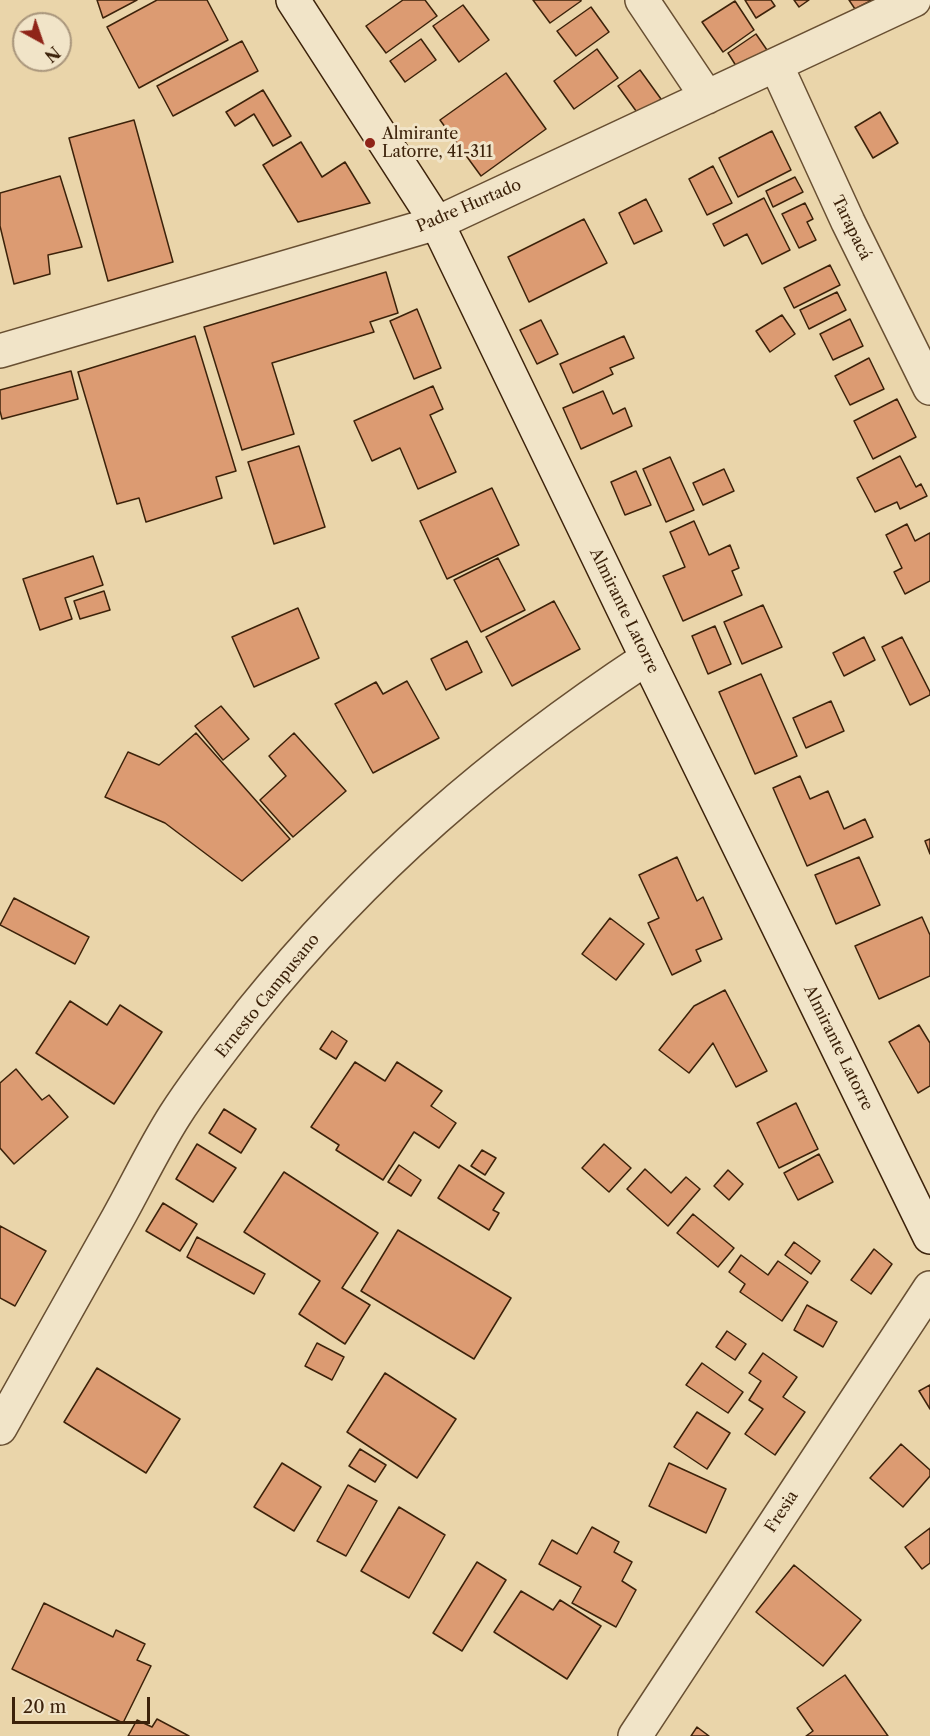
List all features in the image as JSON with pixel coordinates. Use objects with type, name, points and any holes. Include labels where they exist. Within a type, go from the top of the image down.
[{"type":"street","name":"Almirante Latorre","points":[[293,0],[437,223],[646,658],[930,1236]]},
{"type":"street","points":[[642,0],[707,97]]},
{"type":"street","name":"Padre Hurtado","points":[[0,351],[437,223],[914,0]]},
{"type":"street","name":"Tarapacá","points":[[776,65],[848,222],[930,388]]},
{"type":"street","name":"Ernesto Campusano","points":[[0,1428],[175,1116],[224,1047],[277,980],[333,917],[385,864],[452,802],[514,751],[579,703],[646,658]]},
{"type":"street","name":"Fresia","points":[[634,1736],[930,1288]]},
{"type":"building","points":[[97,0],[137,0],[103,18]]},
{"type":"building","points":[[157,0],[207,0],[228,40],[139,88],[107,27]]},
{"type":"building","points":[[403,0],[425,0],[437,16],[386,53],[366,26]]},
{"type":"building","points":[[533,0],[581,0],[581,1],[550,23]]},
{"type":"building","points":[[745,0],[771,0],[775,6],[756,18]]},
{"type":"building","points":[[794,0],[809,0],[799,7]]},
{"type":"building","points":[[849,0],[872,0],[855,9]]},
{"type":"building","points":[[735,1],[754,30],[723,52],[702,22]]},
{"type":"building","points":[[463,5],[489,40],[459,62],[433,26]]},
{"type":"building","points":[[591,7],[609,32],[576,56],[557,31]]},
{"type":"building","points":[[756,34],[767,50],[738,69],[728,53]]},
{"type":"building","points":[[421,39],[436,60],[405,82],[390,61]]},
{"type":"building","points":[[242,41],[258,71],[173,116],[157,86]]},
{"type":"building","points":[[597,49],[618,78],[574,109],[554,81]]},
{"type":"building","points":[[640,70],[661,99],[639,115],[618,86]]},
{"type":"building","points":[[506,73],[546,129],[481,176],[440,120]]},
{"type":"building","points":[[263,90],[291,136],[273,146],[254,114],[235,126],[226,112]]},
{"type":"building","points":[[880,112],[898,143],[873,158],[855,127]]},
{"type":"building","points":[[134,120],[173,262],[108,281],[69,138]]},
{"type":"building","points":[[772,131],[791,170],[738,197],[719,158]]},
{"type":"building","points":[[301,142],[322,177],[345,162],[370,203],[298,222],[263,165]]},
{"type":"building","points":[[713,166],[732,203],[707,215],[689,179]]},
{"type":"building","points":[[60,176],[82,247],[48,255],[50,274],[14,284],[0,226],[0,193]]},
{"type":"building","points":[[795,177],[803,192],[773,207],[766,191]]},
{"type":"building","points":[[764,198],[790,250],[762,264],[747,234],[724,246],[713,224]]},
{"type":"building","points":[[646,199],[662,231],[634,244],[619,213]]},
{"type":"building","points":[[805,203],[813,219],[807,222],[816,240],[799,248],[782,214]]},
{"type":"building","points":[[584,219],[607,263],[529,302],[508,257]]},
{"type":"building","points":[[830,265],[840,285],[794,308],[784,288]]},
{"type":"building","points":[[386,272],[398,313],[370,322],[374,332],[272,363],[294,434],[242,450],[204,327]]},
{"type":"building","points":[[837,292],[846,310],[809,329],[800,310]]},
{"type":"building","points":[[417,309],[441,368],[414,379],[390,321]]},
{"type":"building","points":[[782,315],[795,334],[770,352],[756,331]]},
{"type":"building","points":[[850,319],[863,346],[833,360],[820,334]]},
{"type":"building","points":[[541,320],[558,354],[537,364],[520,330]]},
{"type":"building","points":[[195,336],[236,471],[216,477],[222,498],[146,522],[139,498],[117,504],[78,372]]},
{"type":"building","points":[[624,336],[634,358],[610,368],[613,374],[573,393],[560,364]]},
{"type":"building","points":[[869,358],[884,389],[850,405],[835,376]]},
{"type":"building","points":[[71,371],[78,399],[2,419],[0,390]]},
{"type":"building","points":[[433,386],[443,409],[430,415],[456,472],[418,489],[400,448],[372,461],[354,421]]},
{"type":"building","points":[[603,391],[613,414],[625,408],[632,426],[581,449],[563,408]]},
{"type":"building","points":[[897,399],[916,437],[873,459],[854,421]]},
{"type":"building","points":[[299,446],[325,527],[274,544],[248,462]]},
{"type":"building","points":[[900,456],[916,487],[921,484],[927,496],[900,509],[897,502],[875,512],[857,478]]},
{"type":"building","points":[[670,457],[694,510],[666,522],[643,469]]},
{"type":"building","points":[[724,469],[734,491],[703,505],[693,483]]},
{"type":"building","points":[[636,471],[651,505],[625,515],[611,482]]},
{"type":"building","points":[[492,488],[519,545],[447,579],[420,521]]},
{"type":"building","points":[[694,521],[709,555],[730,545],[739,568],[732,571],[742,595],[683,621],[663,576],[685,567],[670,532]]},
{"type":"building","points":[[907,524],[915,541],[930,533],[930,581],[905,594],[894,572],[902,568],[886,535]]},
{"type":"building","points":[[93,556],[103,585],[65,598],[72,619],[40,630],[23,579]]},
{"type":"building","points":[[498,558],[525,610],[481,632],[454,580]]},
{"type":"building","points":[[104,591],[110,610],[80,619],[74,601]]},
{"type":"building","points":[[554,601],[580,649],[512,686],[486,637]]},
{"type":"building","points":[[763,605],[782,647],[742,664],[724,622]]},
{"type":"building","points":[[298,608],[319,658],[254,687],[232,637]]},
{"type":"building","points":[[715,626],[731,664],[708,674],[692,636]]},
{"type":"building","points":[[864,637],[875,660],[844,676],[833,653]]},
{"type":"building","points":[[902,637],[930,692],[930,695],[910,705],[882,647]]},
{"type":"building","points":[[467,641],[482,672],[446,690],[431,659]]},
{"type":"building","points":[[761,674],[797,756],[755,774],[719,692]]},
{"type":"building","points":[[407,681],[439,738],[373,773],[335,704],[376,682],[383,694]]},
{"type":"building","points":[[831,701],[844,731],[806,748],[793,718]]},
{"type":"building","points":[[221,706],[249,739],[223,760],[195,726]]},
{"type":"building","points":[[196,733],[290,839],[242,881],[165,823],[105,797],[128,752],[159,765]]},
{"type":"building","points":[[294,733],[346,791],[293,837],[260,800],[286,776],[269,756]]},
{"type":"building","points":[[800,776],[810,799],[828,791],[844,829],[865,819],[873,837],[807,866],[773,788]]},
{"type":"building","points":[[930,839],[930,854],[925,841]]},
{"type":"building","points":[[677,857],[697,901],[703,897],[722,939],[696,950],[701,961],[672,975],[648,923],[659,918],[639,875]]},
{"type":"building","points":[[859,857],[880,905],[836,924],[815,875]]},
{"type":"building","points":[[14,898],[89,937],[75,964],[0,925]]},
{"type":"building","points":[[922,917],[930,935],[930,976],[879,999],[855,946]]},
{"type":"building","points":[[610,918],[644,944],[616,980],[582,954]]},
{"type":"building","points":[[725,990],[767,1071],[736,1087],[713,1043],[689,1073],[659,1050],[694,1006]]},
{"type":"building","points":[[70,1001],[107,1025],[120,1005],[162,1032],[114,1104],[36,1053]]},
{"type":"building","points":[[919,1025],[930,1043],[930,1086],[918,1093],[889,1042]]},
{"type":"building","points":[[332,1031],[347,1041],[336,1059],[320,1049]]},
{"type":"building","points":[[355,1062],[385,1081],[397,1062],[442,1091],[431,1106],[456,1123],[439,1148],[414,1132],[383,1180],[336,1150],[339,1145],[311,1127]]},
{"type":"building","points":[[16,1069],[42,1100],[49,1095],[68,1117],[14,1164],[0,1148],[0,1083]]},
{"type":"building","points":[[796,1103],[818,1149],[779,1168],[757,1123]]},
{"type":"building","points":[[224,1109],[256,1129],[241,1153],[209,1133]]},
{"type":"building","points":[[197,1144],[236,1168],[213,1202],[176,1179]]},
{"type":"building","points":[[604,1144],[631,1168],[609,1192],[582,1168]]},
{"type":"building","points":[[482,1150],[496,1158],[485,1175],[471,1166]]},
{"type":"building","points":[[819,1154],[833,1182],[798,1200],[784,1173]]},
{"type":"building","points":[[399,1165],[421,1180],[411,1196],[388,1182]]},
{"type":"building","points":[[459,1165],[504,1193],[493,1210],[499,1213],[489,1230],[438,1198]]},
{"type":"building","points":[[645,1169],[671,1193],[686,1177],[700,1189],[668,1226],[627,1189]]},
{"type":"building","points":[[728,1170],[743,1184],[729,1200],[714,1186]]},
{"type":"building","points":[[284,1172],[378,1233],[342,1288],[370,1305],[345,1344],[299,1314],[320,1281],[244,1232]]},
{"type":"building","points":[[163,1203],[197,1224],[180,1251],[146,1231]]},
{"type":"building","points":[[693,1214],[734,1248],[718,1267],[677,1233]]},
{"type":"building","points":[[0,1226],[46,1251],[15,1306],[0,1298]]},
{"type":"building","points":[[398,1230],[511,1298],[474,1359],[361,1291]]},
{"type":"building","points":[[197,1237],[265,1274],[254,1294],[187,1257]]},
{"type":"building","points":[[794,1242],[820,1261],[811,1274],[785,1255]]},
{"type":"building","points":[[874,1249],[892,1264],[871,1294],[851,1280]]},
{"type":"building","points":[[741,1255],[768,1275],[778,1261],[808,1282],[782,1321],[740,1292],[745,1284],[729,1272]]},
{"type":"building","points":[[807,1305],[837,1322],[823,1347],[794,1330]]},
{"type":"building","points":[[727,1331],[746,1344],[735,1360],[716,1347]]},
{"type":"building","points":[[317,1343],[344,1357],[332,1380],[305,1366]]},
{"type":"building","points":[[763,1353],[797,1377],[783,1397],[805,1412],[775,1455],[745,1434],[763,1409],[749,1400],[761,1381],[749,1373]]},
{"type":"building","points":[[702,1363],[743,1392],[728,1413],[686,1385]]},
{"type":"building","points":[[97,1368],[180,1419],[146,1473],[64,1422]]},
{"type":"building","points":[[385,1373],[456,1419],[417,1478],[347,1432]]},
{"type":"building","points":[[930,1385],[930,1409],[919,1391]]},
{"type":"building","points":[[697,1412],[730,1433],[707,1469],[674,1447]]},
{"type":"building","points":[[901,1444],[930,1470],[930,1476],[903,1507],[870,1478]]},
{"type":"building","points":[[360,1449],[386,1465],[375,1482],[349,1466]]},
{"type":"building","points":[[282,1463],[321,1487],[294,1531],[254,1507]]},
{"type":"building","points":[[669,1463],[726,1489],[706,1533],[649,1506]]},
{"type":"building","points":[[348,1485],[377,1501],[346,1556],[317,1541]]},
{"type":"building","points":[[399,1507],[445,1535],[409,1598],[361,1571]]},
{"type":"building","points":[[592,1527],[619,1542],[614,1552],[632,1562],[622,1581],[636,1590],[616,1627],[572,1603],[581,1587],[539,1564],[552,1540],[577,1554]]},
{"type":"building","points":[[930,1528],[930,1563],[922,1569],[905,1547]]},
{"type":"building","points":[[477,1562],[506,1580],[462,1651],[433,1633]]},
{"type":"building","points":[[794,1565],[861,1620],[823,1666],[756,1612]]},
{"type":"building","points":[[521,1591],[553,1610],[560,1600],[601,1626],[567,1679],[494,1632]]},
{"type":"building","points":[[44,1603],[113,1637],[116,1630],[145,1644],[137,1660],[151,1666],[123,1723],[12,1669]]},
{"type":"building","points":[[845,1675],[888,1736],[806,1736],[813,1731],[797,1708]]},
{"type":"building","points":[[157,1719],[189,1736],[128,1736],[137,1720],[152,1727]]},
{"type":"building","points":[[697,1727],[709,1736],[691,1736]]},
{"type":"place","name":"Almirante Latorre, 41-311","points":[[370,143]]}]
